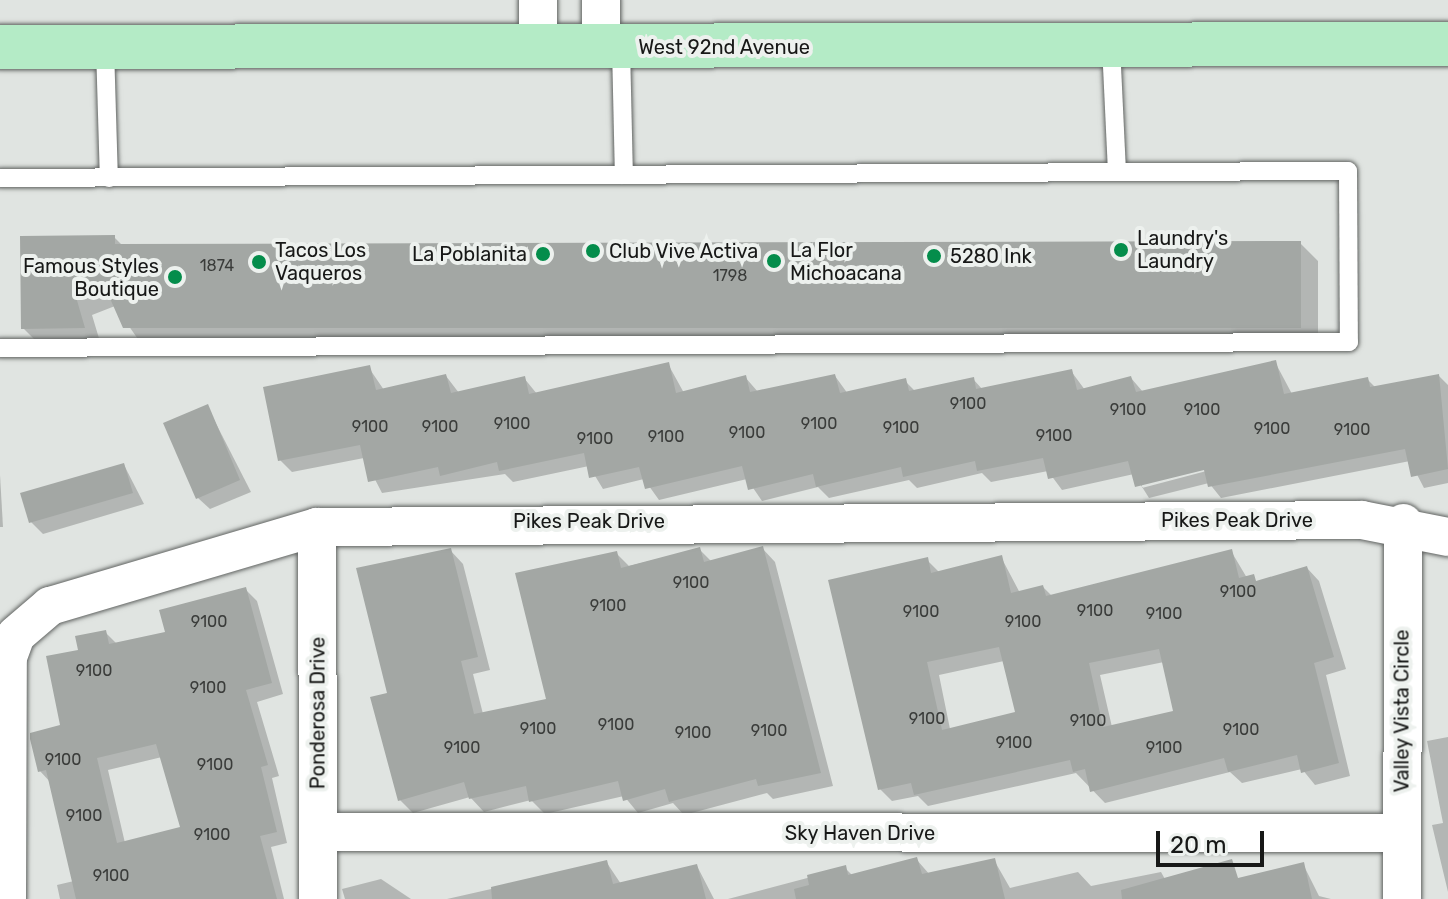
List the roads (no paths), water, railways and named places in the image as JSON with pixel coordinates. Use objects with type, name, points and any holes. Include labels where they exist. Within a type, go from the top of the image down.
[{"type":"main road","name":"West 92nd Avenue","points":[[0,47],[1448,44]]},
{"type":"street","points":[[538,0],[538,47]]},
{"type":"street","points":[[601,0],[611,47]]},
{"type":"street","name":"Pikes Peak Drive","points":[[7,899],[8,657],[16,635],[50,606],[317,527],[1403,523],[1448,537]]},
{"type":"street","name":"Valley Vista Circle","points":[[1402,899],[1403,523]]},
{"type":"street","name":"Ponderosa Drive","points":[[317,527],[318,899]]},
{"type":"street","name":"Sky Haven Drive","points":[[319,832],[1402,833]]},
{"type":"lane","points":[[1111,45],[1117,172]]},
{"type":"lane","points":[[105,47],[109,178]]},
{"type":"lane","points":[[611,47],[624,175]]},
{"type":"lane","points":[[0,178],[1348,171],[1349,342],[0,348]]},
{"type":"place","name":"Laundry's Laundry","points":[[1121,250]]},
{"type":"place","name":"Club Vive Activa","points":[[593,251]]},
{"type":"place","name":"La Poblanita","points":[[543,254]]},
{"type":"place","name":"5280 Ink","points":[[934,256]]},
{"type":"place","name":"La Flor Michoacana","points":[[774,261]]},
{"type":"place","name":"Tacos Los Vaqueros","points":[[259,262]]},
{"type":"place","name":"Famous Styles Boutique","points":[[175,277]]}]
